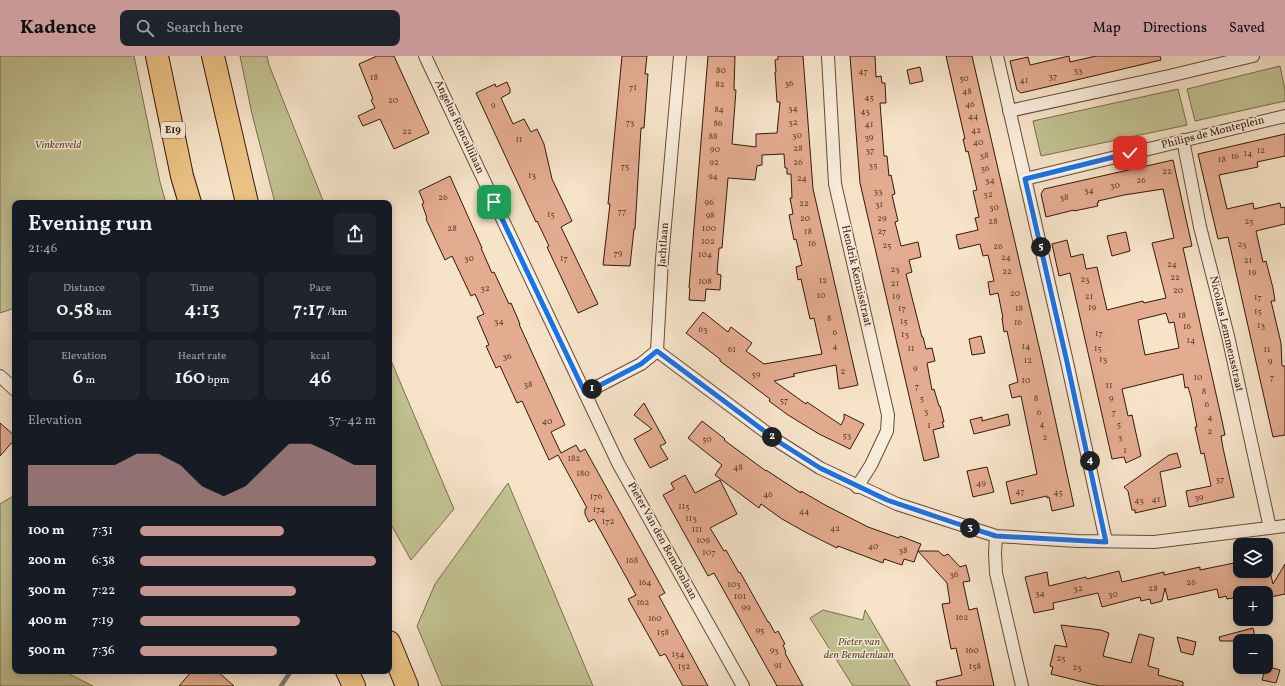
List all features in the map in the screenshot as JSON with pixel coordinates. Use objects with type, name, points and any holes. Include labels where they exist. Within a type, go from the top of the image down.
[{"type":"highway","name":"E19","points":[[157,56],[182,176],[189,200]]},
{"type":"highway","points":[[213,56],[246,200]]},
{"type":"highway","points":[[392,649],[407,686]]},
{"type":"highway","points":[[348,674],[354,686]]},
{"type":"street","name":"Angelus Roncallilaan","points":[[425,56],[585,393]]},
{"type":"street","name":"Jachtlaan","points":[[657,351],[662,258],[680,56]]},
{"type":"street","name":"Hendrik Kennisstraat","points":[[828,56],[835,184],[888,415],[887,431],[871,465],[857,487]]},
{"type":"street","points":[[997,56],[1106,542]]},
{"type":"street","points":[[1009,111],[1253,56]]},
{"type":"street","name":"Philips de Monteplein","points":[[1025,179],[1285,116]]},
{"type":"street","name":"Nicolaas Lemmensstraat","points":[[1183,140],[1200,227],[1228,336],[1270,528]]},
{"type":"street","points":[[585,393],[641,364],[657,351],[779,442],[820,468],[857,487],[897,504],[996,536],[1106,542],[1154,542],[1285,526]]},
{"type":"street","points":[[0,376],[12,387]]},
{"type":"street","name":"Pieter Van den Bemdenlaan","points":[[585,393],[618,463],[743,686]]},
{"type":"street","points":[[996,536],[996,573],[1022,686]]},
{"type":"green space","name":"Vinkenveld","points":[[0,56],[134,56],[160,182],[165,200],[12,200],[12,309],[0,313]]},
{"type":"green space","points":[[240,56],[267,56],[269,65],[323,200],[274,200],[252,114]]},
{"type":"green space","points":[[1280,66],[1285,90],[1285,101],[1195,121],[1187,89]]},
{"type":"green space","points":[[1178,89],[1187,125],[1041,156],[1033,121]]},
{"type":"green space","points":[[392,363],[454,509],[411,560],[392,526]]},
{"type":"green space","points":[[508,483],[593,686],[442,686],[417,626],[435,584]]},
{"type":"green space","points":[[12,497],[12,674],[70,674],[93,686],[0,686],[0,504]]},
{"type":"green space","name":"Pieter van den Bemdenlaan","points":[[823,610],[863,620],[865,610],[910,686],[853,686],[810,618]]},
{"type":"building","points":[[377,56],[394,56],[429,133],[394,149],[380,119],[363,126],[358,116],[375,108],[359,64]]},
{"type":"building","points":[[622,56],[647,56],[645,74],[648,74],[644,128],[641,128],[635,229],[630,266],[603,265],[610,204],[608,204]]},
{"type":"building","points":[[708,56],[735,56],[734,90],[736,90],[732,144],[756,147],[756,134],[777,133],[780,102],[777,102],[775,60],[778,59],[778,56],[803,56],[813,189],[858,385],[839,389],[836,365],[793,374],[795,376],[774,381],[806,404],[807,402],[841,425],[844,419],[844,414],[864,424],[850,449],[819,434],[788,415],[686,333],[703,312],[728,332],[731,327],[752,343],[746,351],[764,364],[822,354],[814,318],[810,319],[801,279],[798,280],[796,267],[802,265],[796,239],[794,240],[789,215],[793,214],[790,198],[792,198],[791,174],[787,174],[784,154],[762,155],[762,165],[757,166],[755,180],[728,178],[722,248],[719,248],[717,274],[721,275],[720,290],[706,289],[705,301],[689,300]]},
{"type":"building","points":[[850,56],[875,56],[876,77],[881,76],[882,83],[885,83],[886,103],[880,103],[884,156],[887,156],[889,176],[891,175],[895,194],[892,195],[898,221],[895,222],[901,246],[918,242],[921,257],[909,260],[912,272],[906,274],[926,349],[932,348],[935,361],[927,363],[932,390],[934,389],[944,422],[942,422],[944,427],[933,430],[939,457],[924,461],[860,183]]},
{"type":"building","points":[[946,56],[972,56],[1074,506],[1052,511],[1049,497],[1047,498],[1047,496],[1011,504],[1006,482],[1037,474],[1021,396],[1012,398],[1009,385],[1018,382],[1007,331],[1004,332],[998,293],[990,295],[988,282],[994,281],[988,255],[983,256],[980,244],[959,249],[956,235],[978,230],[975,218],[979,217],[973,191],[977,190],[968,151],[966,152],[963,139],[965,139]]},
{"type":"building","points":[[1069,56],[1070,62],[1096,56],[1160,56],[1161,60],[1021,93],[1017,90],[1010,61],[1028,57],[1030,65]]},
{"type":"building","points":[[920,67],[923,81],[910,84],[907,70]]},
{"type":"building","points":[[507,82],[510,93],[501,98],[513,124],[524,119],[531,132],[537,129],[544,144],[552,179],[572,221],[561,227],[598,304],[578,313],[547,247],[549,246],[537,221],[536,222],[476,93],[495,84],[496,87]]},
{"type":"building","points":[[1285,134],[1285,156],[1257,162],[1258,167],[1219,175],[1227,209],[1253,203],[1254,209],[1280,203],[1281,208],[1285,207],[1285,224],[1256,231],[1263,262],[1266,261],[1273,288],[1275,301],[1271,301],[1281,343],[1282,366],[1285,366],[1285,435],[1273,437],[1228,237],[1218,239],[1198,154]]},
{"type":"building","points":[[1173,160],[1192,246],[1183,248],[1225,435],[1221,436],[1234,497],[1189,507],[1186,491],[1211,486],[1204,453],[1201,454],[1195,427],[1197,427],[1191,397],[1188,387],[1185,388],[1183,374],[1122,389],[1128,416],[1132,415],[1141,456],[1126,463],[1124,457],[1112,459],[1070,273],[1059,276],[1052,244],[1067,240],[1071,257],[1083,254],[1086,269],[1097,267],[1107,310],[1143,301],[1144,303],[1166,298],[1152,243],[1174,238],[1163,189],[1098,201],[1098,206],[1046,217],[1041,194],[1044,189]],"holes":[[[1166,313],[1169,323],[1174,322],[1179,348],[1145,355],[1138,320]]]},
{"type":"building","points":[[450,176],[492,273],[494,272],[509,304],[511,303],[565,425],[551,432],[561,453],[576,445],[580,452],[585,449],[665,593],[659,596],[708,686],[683,686],[665,654],[660,656],[628,599],[636,595],[594,519],[589,522],[585,514],[585,509],[587,508],[558,455],[549,460],[522,401],[517,403],[500,366],[496,368],[486,346],[489,345],[477,317],[484,314],[475,294],[471,296],[452,256],[445,260],[426,219],[427,218],[422,204],[424,203],[419,191]]},
{"type":"building","points":[[1126,232],[1130,251],[1112,256],[1107,236]]},
{"type":"building","points":[[981,336],[985,353],[972,355],[969,339]]},
{"type":"building","points":[[644,403],[666,443],[660,446],[668,459],[650,468],[634,439],[652,429],[634,415]]},
{"type":"building","points":[[1008,414],[1010,425],[974,434],[970,420],[982,417],[982,421]]},
{"type":"building","points":[[702,421],[725,439],[724,440],[766,471],[801,493],[801,491],[868,527],[899,538],[900,536],[921,544],[914,562],[904,559],[902,565],[884,559],[883,563],[838,546],[837,548],[782,519],[761,504],[759,508],[715,475],[722,465],[688,438]]},
{"type":"building","points":[[0,423],[12,433],[12,442],[0,456]]},
{"type":"building","points":[[1177,453],[1181,467],[1160,472],[1166,506],[1135,513],[1135,510],[1132,510],[1128,491],[1124,487],[1169,455]]},
{"type":"building","points":[[987,467],[994,492],[973,497],[967,471]]},
{"type":"building","points":[[685,475],[695,493],[720,480],[737,514],[710,528],[724,551],[726,550],[739,573],[740,572],[775,633],[778,631],[785,644],[783,645],[786,652],[785,653],[803,686],[777,686],[714,573],[708,576],[663,495],[674,489],[671,483]]},
{"type":"building","points":[[918,551],[938,551],[944,556],[948,554],[960,567],[966,565],[970,581],[963,582],[969,610],[977,608],[994,686],[937,686],[936,681],[962,675],[956,648],[951,649],[942,604],[950,603],[947,583]]},
{"type":"building","points":[[1233,563],[1233,578],[1272,578],[1273,584],[1285,564],[1285,594],[1273,597],[1273,586],[1233,586],[1233,598],[1227,599],[1226,596],[1219,598],[1217,589],[1168,600],[1165,588],[1162,601],[1151,604],[1150,599],[1141,601],[1140,597],[1102,607],[1098,593],[1053,603],[1054,609],[1034,613],[1025,577],[1047,572],[1049,586],[1119,571],[1122,582],[1164,572],[1164,575],[1200,567],[1200,570]]},
{"type":"building","points":[[1061,625],[1101,630],[1109,633],[1103,656],[1131,663],[1139,634],[1154,638],[1148,666],[1159,669],[1158,675],[1183,682],[1183,686],[1099,686],[1051,674],[1053,667],[1050,666],[1055,645],[1067,647]]},
{"type":"building","points":[[1253,628],[1254,634],[1233,634],[1233,641],[1220,641],[1219,637]]},
{"type":"building","points":[[1177,637],[1196,642],[1193,655],[1181,652]]},
{"type":"building","points":[[1273,668],[1280,670],[1276,683],[1262,680],[1264,674],[1273,674]]},
{"type":"building","points":[[189,674],[220,674],[234,686],[179,686]]},
{"type":"waterway","points":[[281,686],[289,674]]},
{"type":"route","points":[[494,202],[585,393],[641,364],[657,351],[779,442],[820,468],[887,500],[996,536],[1106,542],[1088,452],[1025,179],[1130,153]]}]
